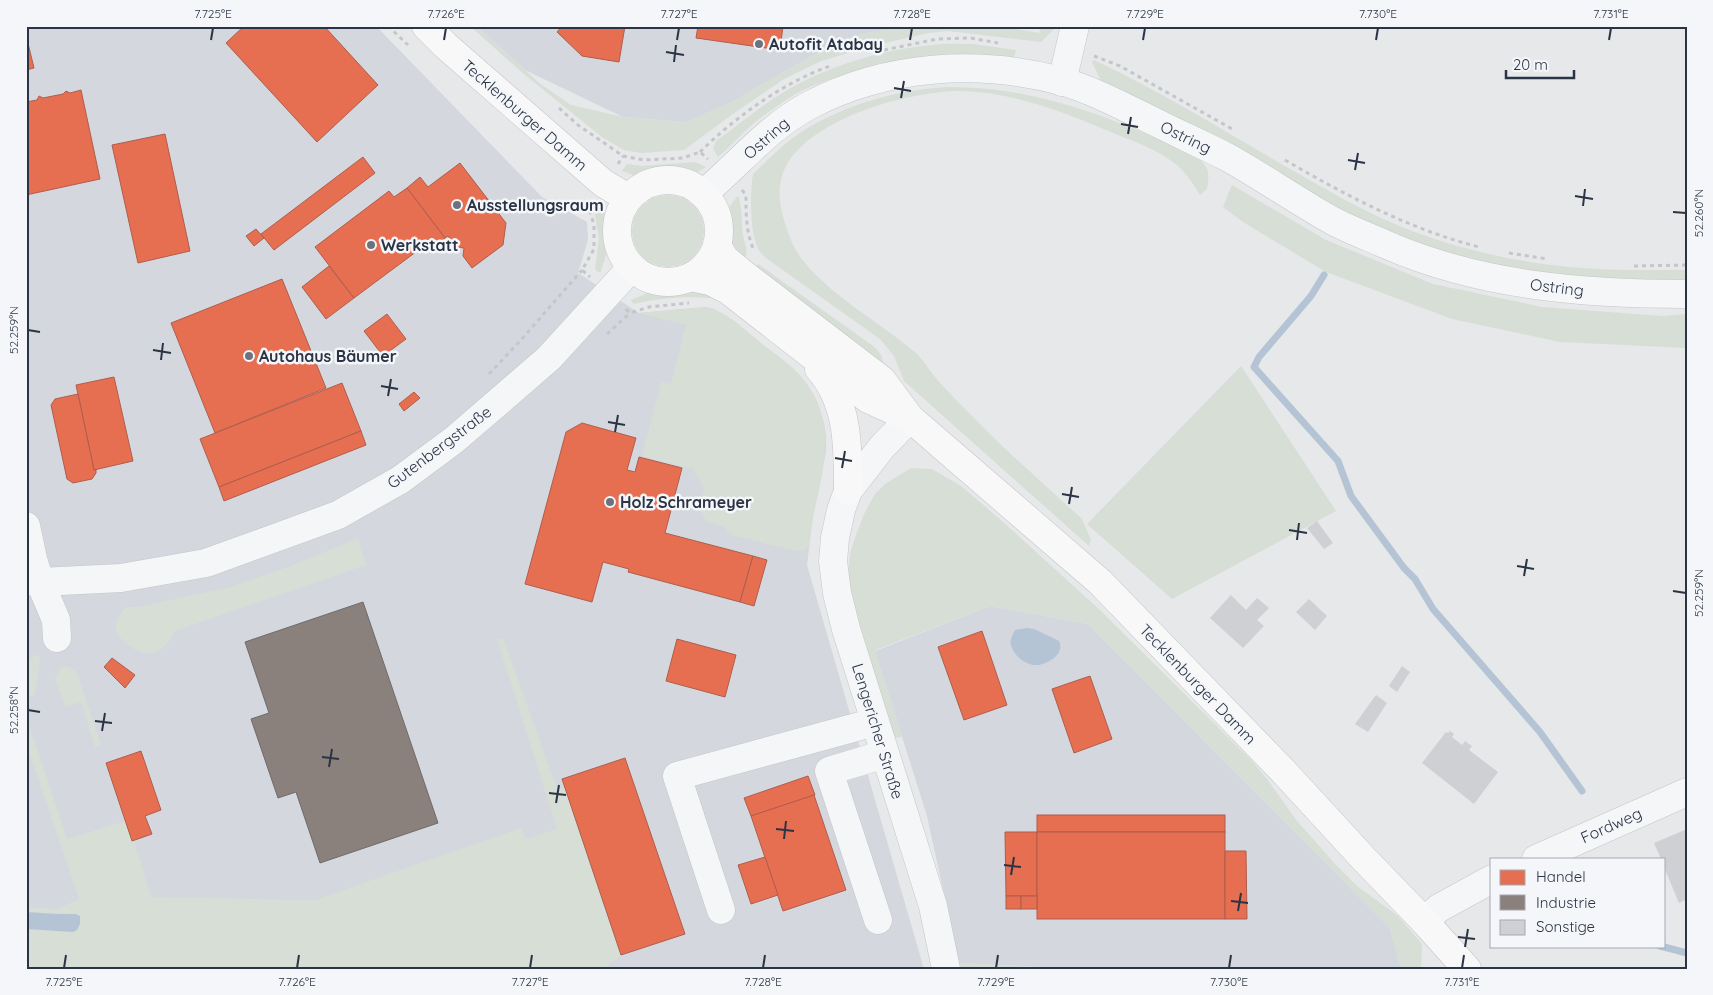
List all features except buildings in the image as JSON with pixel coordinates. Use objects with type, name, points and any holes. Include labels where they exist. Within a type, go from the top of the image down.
[{"type":"main road","name":"Tecklenburger Damm","points":[[426,26],[446,46],[603,183],[628,198]]},
{"type":"main road","points":[[673,180],[690,184],[703,194],[712,205],[718,218],[719,232],[717,245],[711,258],[702,269],[691,290],[676,282],[660,282],[645,277],[632,268],[622,255],[617,241],[617,226],[621,211],[628,198],[641,187],[657,181],[673,180]]},
{"type":"main road","name":"Tecklenburger Damm","points":[[717,245],[724,258],[742,273],[882,380],[910,418],[1100,582],[1284,772],[1364,859],[1424,920],[1467,969]]},
{"type":"main road","name":"Tecklenburger Damm","points":[[691,290],[710,281],[728,290],[868,399],[910,418]]},
{"type":"main road","name":"Lengericher Straße","points":[[799,345],[824,374],[840,403],[848,438],[848,491]]},
{"type":"street","points":[[1062,82],[1075,26]]},
{"type":"street","name":"Ostring","points":[[703,194],[727,174],[774,127],[809,105],[853,85],[888,75],[931,70],[968,68],[1019,73],[1062,82],[1115,102],[1227,158],[1333,221],[1389,246],[1447,268],[1507,281],[1572,290],[1639,294],[1687,294]]},
{"type":"street","name":"Gutenbergstraße","points":[[33,582],[120,578],[206,563],[338,515],[400,480],[454,440],[549,358],[632,268]]},
{"type":"street","name":"Lengericher Straße","points":[[910,418],[882,447],[848,491],[841,510],[835,538],[833,561],[837,593],[846,629],[933,906],[946,969]]},
{"type":"street","points":[[26,526],[33,559],[33,582],[56,620],[56,638]]},
{"type":"street","points":[[721,910],[678,776],[875,722]]},
{"type":"street","points":[[878,920],[829,770],[885,754]]},
{"type":"street","name":"Fordweg","points":[[1538,858],[1687,792]]},
{"type":"street","points":[[1424,920],[1439,908],[1490,880]]},
{"type":"path","points":[[556,106],[578,125],[623,156],[644,160],[683,158],[700,152],[727,174],[746,195],[746,217],[749,238],[756,256],[742,273]]},
{"type":"path","points":[[484,379],[582,270],[594,248],[594,225],[588,205],[623,156]]},
{"type":"path","points":[[582,270],[630,314],[650,308],[691,290]]},
{"type":"shaded area","points":[[26,26],[376,26],[542,197],[587,222],[588,240],[578,273],[639,313],[705,307],[714,309],[735,322],[798,374],[818,406],[826,436],[826,452],[813,515],[807,565],[924,969],[627,969],[26,949]]},
{"type":"shaded area","points":[[470,26],[477,26],[539,83],[571,105],[623,117],[686,122],[730,103],[817,53],[862,34],[906,26],[999,26],[1039,33],[1041,26],[1057,26],[1041,42],[948,31],[928,33],[872,46],[821,61],[784,79],[684,150],[641,153],[624,150],[602,137],[525,75]]},
{"type":"shaded area","points":[[477,26],[906,26],[862,34],[817,53],[730,103],[686,122],[623,117],[525,70]]},
{"type":"shaded area","points":[[942,44],[973,44],[1016,50],[1014,57],[970,54],[930,56],[891,62],[848,73],[810,87],[789,98],[754,123],[718,157],[713,148],[716,141],[775,97],[800,83],[836,67],[874,55],[913,47]]},
{"type":"shaded area","points":[[1094,60],[1166,97],[1348,201],[1381,218],[1415,232],[1471,250],[1549,265],[1598,269],[1687,270],[1687,280],[1598,278],[1536,273],[1474,262],[1425,247],[1343,210],[1220,142],[1102,83],[1092,62]]},
{"type":"shaded area","points":[[948,87],[1005,91],[1059,102],[1137,130],[1187,152],[1198,158],[1208,172],[1207,189],[1200,195],[1177,165],[1139,143],[1023,100],[963,91],[914,96],[886,103],[857,113],[830,126],[807,141],[790,159],[781,180],[780,204],[784,221],[793,245],[803,261],[832,290],[917,354],[944,387],[987,431],[1082,519],[1091,540],[1089,546],[904,381],[894,356],[880,339],[765,257],[757,246],[754,237],[751,203],[753,174],[790,140],[826,118],[865,102],[906,92]]},
{"type":"shaded area","points":[[695,162],[706,167],[693,175],[661,172],[645,177],[622,171],[627,164],[643,166]]},
{"type":"shaded area","points":[[1232,185],[1326,240],[1433,284],[1542,307],[1663,316],[1687,314],[1687,348],[1560,342],[1452,319],[1326,272],[1243,222],[1223,207]]},
{"type":"shaded area","points":[[668,195],[688,201],[698,211],[704,231],[698,251],[688,261],[668,267],[648,261],[638,251],[632,231],[638,211],[648,201]]},
{"type":"shaded area","points":[[738,196],[747,250],[746,256],[742,261],[729,237],[726,220],[732,204]]},
{"type":"shaded area","points":[[599,202],[604,211],[609,229],[608,245],[600,273],[595,269],[599,238],[594,210]]},
{"type":"shaded area","points":[[758,264],[873,346],[882,357],[880,370],[753,271]]},
{"type":"shaded area","points":[[693,286],[714,294],[710,298],[672,298],[634,304],[631,300],[650,292],[673,291]]},
{"type":"shaded area","points":[[705,307],[721,312],[794,369],[813,393],[822,414],[825,435],[824,456],[809,545],[804,551],[795,551],[730,535],[725,527],[707,522],[699,509],[704,488],[693,469],[642,456],[661,382],[671,384],[686,325],[639,313]]},
{"type":"shaded area","points":[[1241,366],[1336,511],[1172,599],[1087,524]]},
{"type":"shaded area","points":[[911,468],[932,469],[961,486],[1101,611],[1250,759],[1297,821],[1336,865],[1357,886],[1398,916],[1422,944],[1421,969],[1401,969],[1390,928],[1088,624],[990,606],[875,650],[902,737],[894,738],[859,642],[848,577],[850,553],[865,512],[875,494],[885,484]]},
{"type":"shaded area","points":[[358,538],[366,565],[175,631],[171,639],[160,650],[147,653],[133,649],[117,632],[117,621],[126,607],[138,607],[230,587],[288,567]]},
{"type":"shaded area","points":[[990,606],[1088,624],[1390,928],[1401,969],[1079,969],[959,963],[927,816],[875,651]]},
{"type":"shaded area","points":[[503,638],[557,788],[565,789],[621,955],[604,969],[26,969],[26,929],[73,932],[65,913],[26,912],[26,907],[57,909],[79,899],[26,743],[26,715],[67,839],[126,821],[132,841],[134,840],[151,897],[315,900],[521,828],[526,839],[557,829],[497,639]]},
{"type":"shaded area","points":[[39,654],[40,663],[35,695],[26,698],[26,678],[28,677],[26,659]]},
{"type":"shaded area","points":[[64,666],[70,667],[77,673],[101,745],[95,747],[81,702],[65,707],[55,678]]},
{"type":"shaded area","points":[[959,963],[1079,969],[960,969]]},
{"type":"water","points":[[1034,629],[1059,641],[1060,650],[1055,657],[1048,662],[1034,665],[1018,657],[1013,649],[1011,639],[1015,630]]},
{"type":"water","points":[[26,912],[76,914],[80,916],[80,924],[77,930],[73,932],[26,929]]},
{"type":"waterway","points":[[1324,275],[1311,296],[1259,357],[1254,367],[1338,461],[1351,496],[1404,568],[1415,579],[1433,609],[1540,732],[1582,791]]},
{"type":"waterway","points":[[1666,948],[1687,953]]},
{"type":"place","name":"Autofit Atabay","points":[[759,44]]},
{"type":"place","name":"Ausstellungsraum","points":[[457,205]]},
{"type":"place","name":"Werkstatt","points":[[371,245]]},
{"type":"place","name":"Autohaus Bäumer","points":[[249,356]]},
{"type":"place","name":"Holz Schrameyer","points":[[610,502]]}]
